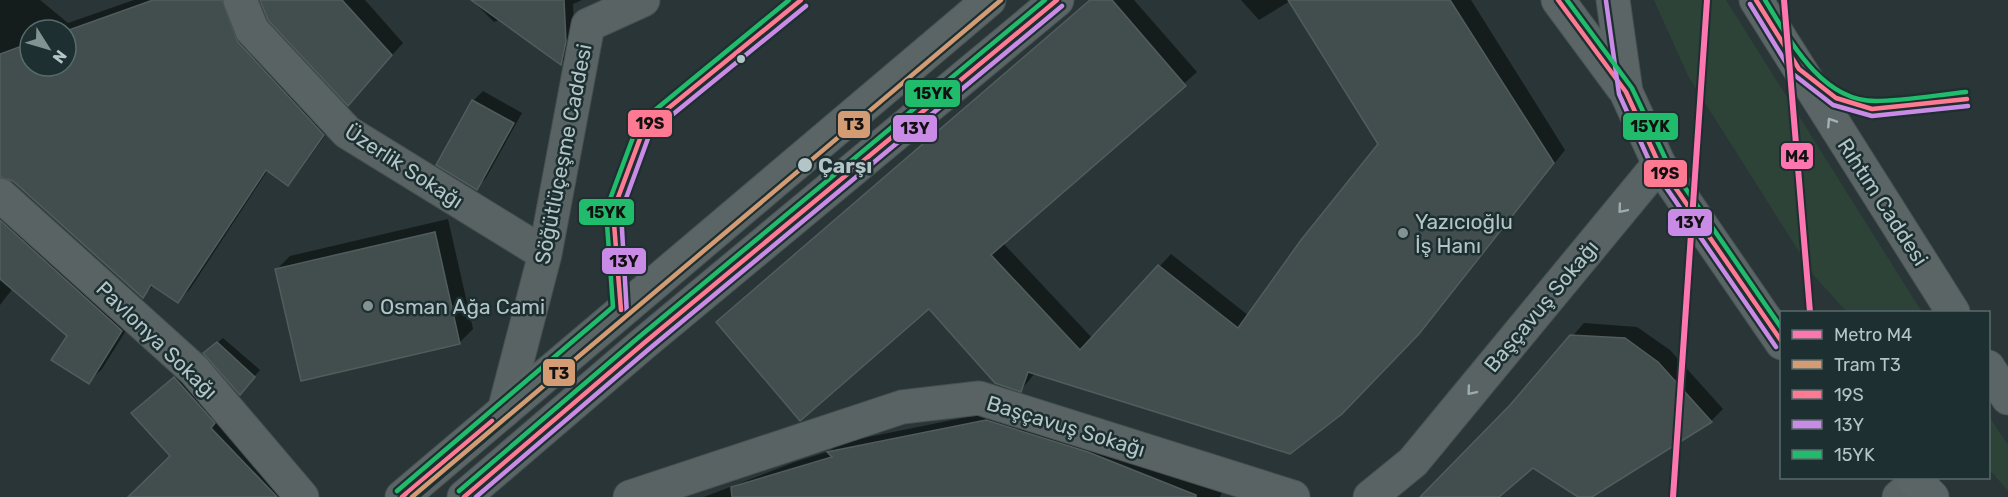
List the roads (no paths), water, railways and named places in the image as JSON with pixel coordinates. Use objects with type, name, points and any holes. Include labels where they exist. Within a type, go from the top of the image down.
[{"type":"main road","points":[[402,497],[989,0]]},
{"type":"main road","points":[[464,497],[644,343],[1057,0]]},
{"type":"main road","points":[[1558,0],[1626,92],[1659,164],[1780,340]]},
{"type":"main road","points":[[1613,0],[1626,92]]},
{"type":"main road","name":"Rıhtım Caddesi","points":[[1756,0],[1952,311]]},
{"type":"main road","points":[[1990,369],[2008,398]]},
{"type":"street","name":"Üzerlik Sokağı","points":[[240,0],[252,30],[347,132],[545,254]]},
{"type":"street","name":"Söğütlüçeşme Caddesi","points":[[504,411],[545,254],[583,12],[643,0]]},
{"type":"street","name":"Başçavuş Sokağı","points":[[1370,497],[1413,462],[1659,164]]},
{"type":"street","name":"Pavlonya Sokağı","points":[[0,195],[195,370],[302,497]]},
{"type":"street","name":"Başçavuş Sokağı","points":[[630,497],[902,407],[979,398],[1293,497]]},
{"type":"metro line","name":"M4","points":[[1673,497],[1707,0]]},
{"type":"metro line","name":"M4","points":[[1784,0],[1810,311]]},
{"type":"tram line","name":"T3","points":[[412,497],[1001,0]]},
{"type":"place","name":"Çarşı","points":[[805,165]]},
{"type":"place","name":"Yazıcıoğlu İş Hanı","points":[[1403,233]]},
{"type":"place","name":"Osman Ağa Cami","points":[[368,306]]}]
